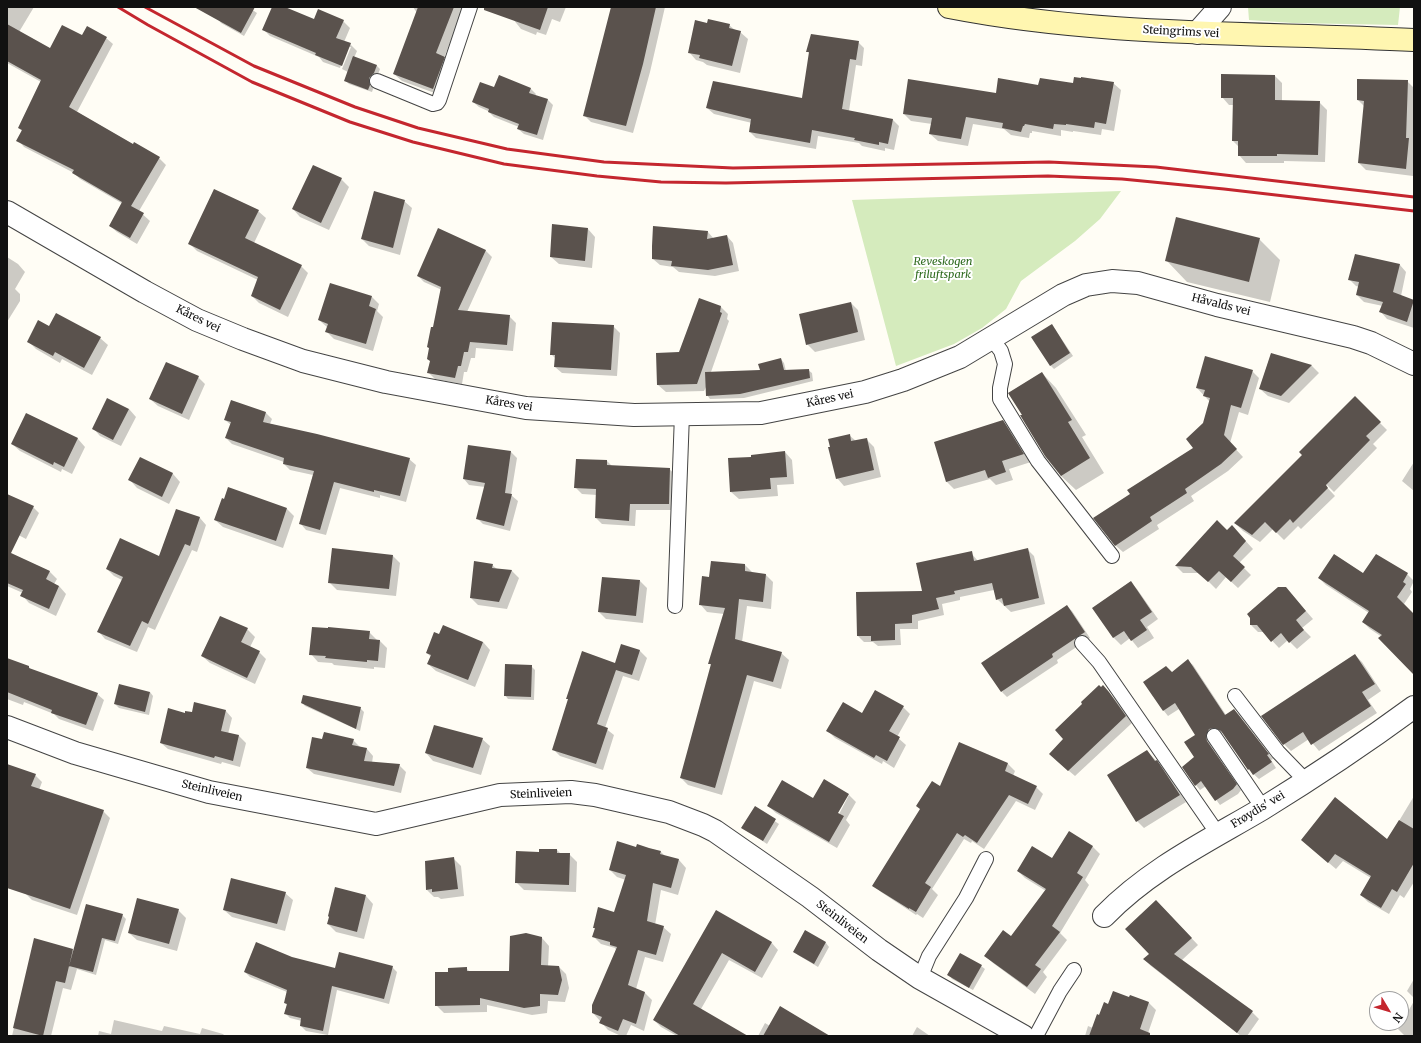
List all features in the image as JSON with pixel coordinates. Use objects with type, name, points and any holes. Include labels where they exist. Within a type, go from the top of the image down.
[{"type":"street","name":"Steingrims vei","points":[[949,7],[982,14],[1074,25],[1197,33],[1414,40]]},
{"type":"street","points":[[1197,33],[1220,7]]},
{"type":"street","name":"Kåres vei","points":[[7,212],[197,320],[243,339],[303,361],[386,382],[526,408],[634,415],[761,413],[864,392],[902,380],[960,357],[1030,315]]},
{"type":"street","name":"Håvalds vei","points":[[1030,315],[1063,295],[1086,285],[1112,281],[1138,283],[1217,305],[1353,337],[1372,343],[1414,364]]},
{"type":"street","name":"Frøydis' vei","points":[[1104,916],[1134,888],[1157,870],[1306,781],[1356,749],[1414,707]]},
{"type":"street","name":"Steinliveien","points":[[7,727],[75,753],[209,792],[376,824],[500,795],[571,792],[595,795],[669,812],[703,825],[715,832],[810,897],[879,950],[920,978],[1023,1036]]},
{"type":"lane","points":[[377,81],[433,104],[437,103],[470,7]]},
{"type":"lane","points":[[992,339],[1002,351],[1005,364],[1000,388],[1000,398],[1038,461],[1112,556]]},
{"type":"lane","points":[[675,606],[682,414]]},
{"type":"lane","points":[[1082,643],[1099,662],[1218,834]]},
{"type":"lane","points":[[1235,696],[1278,752],[1306,781]]},
{"type":"lane","points":[[1214,736],[1263,808]]},
{"type":"lane","points":[[920,978],[929,956],[966,898],[986,859]]},
{"type":"lane","points":[[1036,1036],[1060,991],[1074,970]]},
{"type":"green space","points":[[1248,7],[1400,7],[1398,25],[1293,23],[1249,20]]},
{"type":"green space","name":"Reveskogen friluftspark","points":[[1121,191],[1100,219],[1075,241],[1021,281],[1006,309],[982,328],[954,344],[896,366],[852,200]]},
{"type":"building","points":[[194,7],[255,7],[241,33]]},
{"type":"building","points":[[272,7],[285,7],[314,19],[318,9],[344,20],[336,38],[351,43],[342,66],[262,30]]},
{"type":"building","points":[[418,7],[454,7],[436,53],[445,57],[433,89],[393,74]]},
{"type":"building","points":[[484,7],[548,7],[540,30],[484,10]]},
{"type":"building","points":[[611,7],[656,7],[643,64],[626,126],[583,116]]},
{"type":"building","points":[[708,19],[730,24],[729,28],[741,31],[732,66],[699,58],[700,55],[688,53],[695,20],[707,23]]},
{"type":"building","points":[[7,24],[50,48],[62,25],[82,35],[87,26],[107,37],[69,107],[133,144],[134,142],[160,157],[131,206],[144,213],[130,238],[109,226],[122,202],[72,173],[74,170],[16,141],[22,130],[18,128],[41,80],[7,61]]},
{"type":"building","points":[[811,34],[859,41],[856,60],[850,59],[842,109],[893,119],[888,144],[879,142],[879,145],[854,140],[855,138],[812,130],[810,143],[749,132],[751,119],[706,108],[713,81],[802,98],[809,52],[806,52]]},
{"type":"building","points":[[353,56],[377,65],[374,73],[369,78],[370,85],[368,90],[344,81]]},
{"type":"building","points":[[1221,74],[1275,75],[1275,100],[1320,101],[1318,155],[1277,154],[1277,156],[1238,156],[1238,141],[1232,141],[1233,98],[1221,98]]},
{"type":"building","points":[[499,75],[531,88],[529,93],[548,99],[537,135],[517,129],[519,124],[488,112],[489,109],[472,102],[480,82],[494,87]]},
{"type":"building","points":[[1074,77],[1114,82],[1106,124],[1095,122],[1094,128],[1054,124],[1053,129],[1025,124],[1021,132],[1002,128],[1003,123],[966,117],[961,139],[929,134],[932,118],[903,114],[908,79],[996,93],[998,78],[1038,85],[1040,78],[1073,83]]},
{"type":"building","points":[[1357,79],[1408,80],[1406,138],[1409,138],[1406,169],[1358,163],[1364,101],[1357,100]]},
{"type":"building","points":[[313,165],[342,178],[321,223],[292,209]]},
{"type":"building","points":[[214,189],[259,210],[245,238],[302,265],[280,310],[251,296],[258,277],[188,244]]},
{"type":"building","points":[[374,191],[405,200],[393,248],[361,239]]},
{"type":"building","points":[[1176,217],[1260,238],[1249,282],[1165,261]]},
{"type":"building","points":[[552,224],[588,228],[585,261],[550,257]]},
{"type":"building","points":[[653,226],[708,231],[707,239],[727,235],[733,265],[708,270],[671,266],[672,261],[652,259]]},
{"type":"building","points":[[438,228],[486,250],[458,310],[510,315],[507,345],[470,342],[468,352],[464,352],[461,366],[458,366],[455,378],[427,373],[430,361],[427,359],[429,348],[427,347],[431,327],[433,327],[441,287],[417,276]]},
{"type":"building","points":[[1355,254],[1400,264],[1393,292],[1414,300],[1407,322],[1379,312],[1383,302],[1356,295],[1359,282],[1348,280]]},
{"type":"building","points":[[330,283],[372,296],[369,306],[376,309],[366,344],[325,332],[328,324],[318,320]]},
{"type":"building","points":[[699,298],[721,306],[720,312],[722,313],[697,384],[657,385],[656,353],[679,352]]},
{"type":"building","points":[[851,302],[858,332],[806,345],[799,314]]},
{"type":"building","points":[[56,313],[101,337],[84,368],[55,352],[53,356],[27,342],[38,320],[49,326]]},
{"type":"building","points":[[552,322],[614,325],[611,370],[554,367],[555,355],[550,355]]},
{"type":"building","points":[[1052,324],[1070,353],[1050,366],[1031,337]]},
{"type":"building","points":[[1271,353],[1312,365],[1281,396],[1259,389]]},
{"type":"building","points":[[1205,356],[1253,370],[1241,408],[1231,405],[1224,435],[1237,449],[1221,464],[1185,489],[1187,493],[1150,517],[1152,521],[1115,546],[1093,518],[1130,494],[1127,490],[1193,448],[1186,439],[1203,423],[1210,398],[1203,396],[1205,390],[1196,388]]},
{"type":"building","points":[[781,358],[784,370],[809,369],[810,378],[740,394],[706,396],[705,372],[760,370],[758,364]]},
{"type":"building","points":[[166,362],[199,376],[182,414],[149,399]]},
{"type":"building","points":[[1042,372],[1072,420],[1068,422],[1090,458],[1061,476],[1045,456],[1008,393]]},
{"type":"building","points":[[1355,396],[1381,422],[1366,436],[1370,440],[1326,485],[1328,488],[1293,523],[1290,519],[1276,533],[1265,522],[1252,535],[1234,523],[1302,455],[1299,452]]},
{"type":"building","points":[[107,398],[129,409],[113,440],[92,429]]},
{"type":"building","points":[[231,400],[266,412],[263,422],[410,458],[400,496],[374,490],[374,492],[334,482],[320,530],[299,524],[314,471],[283,464],[284,458],[225,438],[231,422],[224,420]]},
{"type":"building","points":[[26,413],[78,438],[64,467],[54,462],[53,465],[11,444]]},
{"type":"building","points":[[1003,420],[1024,454],[1002,461],[1006,472],[988,478],[985,470],[946,482],[934,442]]},
{"type":"building","points":[[850,434],[851,441],[867,438],[874,470],[836,479],[828,447],[830,447],[828,439]]},
{"type":"building","points":[[468,445],[511,451],[505,493],[512,494],[504,526],[476,519],[485,483],[463,479]]},
{"type":"building","points":[[785,451],[787,477],[770,478],[771,489],[730,492],[728,458],[751,457],[751,455]]},
{"type":"building","points":[[140,457],[173,473],[162,497],[128,480]]},
{"type":"building","points":[[576,459],[607,460],[607,465],[670,468],[669,504],[630,504],[629,521],[595,518],[596,489],[574,488]]},
{"type":"building","points":[[228,487],[287,508],[276,541],[214,520],[222,498],[224,499]]},
{"type":"building","points":[[7,494],[34,506],[11,553],[50,571],[46,579],[59,586],[49,609],[20,596],[23,590],[7,583]]},
{"type":"building","points":[[176,509],[200,517],[190,546],[185,544],[148,624],[142,621],[130,646],[97,632],[123,577],[106,569],[120,538],[159,556]]},
{"type":"building","points":[[1217,520],[1227,530],[1232,525],[1246,541],[1233,556],[1245,567],[1231,582],[1219,571],[1208,582],[1191,567],[1175,566]]},
{"type":"building","points":[[332,548],[393,555],[389,589],[328,583]]},
{"type":"building","points":[[1028,548],[1039,598],[1004,606],[1002,598],[996,600],[992,583],[954,591],[955,594],[936,598],[939,609],[912,615],[912,623],[895,624],[895,640],[871,641],[871,636],[857,636],[856,592],[922,591],[916,563],[972,551],[974,561]]},
{"type":"building","points":[[1334,554],[1363,573],[1376,554],[1408,573],[1403,582],[1406,584],[1397,597],[1414,614],[1414,675],[1378,638],[1382,635],[1362,622],[1369,611],[1318,578]]},
{"type":"building","points":[[474,561],[493,564],[492,568],[512,570],[499,602],[470,598]]},
{"type":"building","points":[[711,561],[745,564],[745,571],[766,574],[763,602],[739,599],[735,639],[782,652],[773,682],[747,675],[715,788],[680,778],[711,664],[708,664],[725,608],[699,605],[702,576],[709,577]]},
{"type":"building","points":[[602,577],[640,580],[636,616],[598,612]]},
{"type":"building","points":[[1131,581],[1152,612],[1140,620],[1147,630],[1131,641],[1124,631],[1113,638],[1092,608]]},
{"type":"building","points":[[1278,587],[1286,587],[1306,611],[1296,620],[1304,630],[1289,643],[1281,633],[1271,642],[1257,625],[1250,625],[1250,618],[1247,614]]},
{"type":"building","points":[[1067,605],[1085,632],[1052,654],[1053,657],[1001,692],[981,663]]},
{"type":"building","points":[[220,616],[248,628],[241,642],[260,651],[247,678],[201,656]]},
{"type":"building","points":[[443,625],[483,642],[468,680],[427,664],[431,655],[426,653],[434,632],[439,634]]},
{"type":"building","points":[[312,627],[370,631],[369,639],[380,640],[378,661],[367,660],[367,662],[309,655]]},
{"type":"building","points":[[621,644],[640,650],[632,675],[616,670],[597,724],[608,728],[596,764],[552,750],[568,699],[566,699],[582,651],[615,663]]},
{"type":"building","points":[[1355,654],[1375,684],[1362,692],[1371,706],[1311,745],[1303,732],[1283,745],[1261,716]]},
{"type":"building","points":[[7,658],[29,666],[29,668],[98,693],[86,725],[51,713],[52,710],[7,692]]},
{"type":"building","points":[[1188,659],[1225,715],[1234,709],[1269,754],[1267,755],[1272,762],[1253,775],[1221,731],[1214,728],[1209,729],[1206,736],[1207,741],[1237,784],[1233,789],[1215,801],[1201,781],[1195,786],[1182,767],[1194,757],[1184,742],[1195,735],[1175,703],[1163,711],[1143,682],[1166,666],[1172,672]]},
{"type":"building","points":[[505,664],[532,665],[531,697],[504,696]]},
{"type":"building","points":[[119,684],[150,692],[145,712],[114,704]]},
{"type":"building","points":[[1099,685],[1101,687],[1103,685],[1126,716],[1068,771],[1049,754],[1063,739],[1055,730]]},
{"type":"building","points":[[875,690],[904,706],[889,731],[900,737],[887,761],[876,755],[874,758],[826,731],[843,702],[862,713]]},
{"type":"building","points":[[303,695],[361,707],[356,729],[301,703]]},
{"type":"building","points":[[194,702],[226,710],[221,731],[239,735],[233,761],[215,756],[214,758],[160,743],[168,708],[185,713],[185,711],[192,712]]},
{"type":"building","points":[[434,725],[483,738],[473,768],[425,753]]},
{"type":"building","points":[[324,732],[354,739],[352,745],[367,748],[364,761],[400,764],[394,786],[306,768],[312,737],[322,739]]},
{"type":"building","points":[[959,742],[1008,763],[1005,771],[1037,786],[1028,804],[1009,795],[977,843],[965,835],[963,837],[957,833],[925,883],[931,887],[916,912],[872,886],[920,809],[916,806],[932,781],[940,786]]},
{"type":"building","points":[[1147,750],[1155,761],[1157,760],[1180,795],[1136,822],[1107,775]]},
{"type":"building","points":[[7,764],[36,774],[31,786],[104,810],[70,909],[7,888]]},
{"type":"building","points":[[824,779],[849,794],[838,813],[844,816],[829,842],[767,806],[782,780],[813,798]]},
{"type":"building","points":[[1335,797],[1387,839],[1399,820],[1414,829],[1414,863],[1397,892],[1392,889],[1381,908],[1360,895],[1371,876],[1335,854],[1328,863],[1301,840]]},
{"type":"building","points":[[755,806],[776,819],[763,841],[741,828]]},
{"type":"building","points":[[1069,831],[1093,846],[1077,873],[1083,877],[1052,926],[1060,932],[1035,965],[1041,969],[1027,987],[984,956],[1003,930],[1011,936],[1046,889],[1017,871],[1032,846],[1052,858]]},
{"type":"building","points":[[617,841],[636,847],[637,844],[661,851],[660,854],[679,859],[671,888],[653,883],[647,921],[664,926],[656,955],[638,950],[628,985],[645,992],[636,1024],[623,1019],[618,1031],[599,1023],[602,1017],[592,1013],[592,1005],[617,947],[610,945],[610,942],[592,937],[598,907],[614,912],[626,875],[609,870]]},
{"type":"building","points":[[539,849],[557,849],[557,853],[570,853],[569,885],[515,883],[516,851],[539,852]]},
{"type":"building","points":[[454,857],[458,889],[432,892],[432,889],[426,890],[425,861]]},
{"type":"building","points":[[231,878],[286,892],[277,924],[223,910]]},
{"type":"building","points":[[335,887],[366,895],[357,932],[327,924]]},
{"type":"building","points":[[137,898],[179,909],[169,944],[128,933]]},
{"type":"building","points":[[1156,900],[1192,938],[1174,954],[1253,1011],[1237,1033],[1143,959],[1149,954],[1125,929]]},
{"type":"building","points":[[86,904],[123,914],[115,941],[102,938],[93,972],[69,966]]},
{"type":"building","points":[[716,910],[772,942],[755,972],[722,953],[693,1004],[748,1036],[680,1036],[653,1020]]},
{"type":"building","points":[[805,930],[826,942],[814,964],[793,952]]},
{"type":"building","points":[[526,933],[542,937],[541,965],[559,966],[562,980],[558,995],[540,994],[540,1006],[524,1008],[480,998],[480,1005],[435,1006],[435,972],[448,972],[448,968],[467,967],[467,971],[509,971],[510,936]]},
{"type":"building","points":[[34,938],[73,949],[65,983],[56,981],[43,1036],[13,1028]]},
{"type":"building","points":[[256,942],[292,957],[335,968],[339,952],[393,966],[384,999],[332,986],[323,1031],[300,1026],[301,1018],[284,1014],[287,1004],[284,1003],[287,990],[244,972]]},
{"type":"building","points":[[960,953],[982,965],[969,988],[947,975]]},
{"type":"building","points":[[1113,991],[1149,1002],[1140,1029],[1150,1033],[1150,1036],[1089,1036],[1097,1014],[1099,1015],[1104,1002],[1108,1004]]},
{"type":"building","points":[[780,1006],[830,1036],[763,1036]]},
{"type":"railway","points":[[118,7],[252,82],[350,122],[413,142],[504,164],[597,176],[661,182],[726,183],[1048,176],[1122,179],[1414,211]]},
{"type":"railway","points":[[145,7],[254,66],[355,107],[418,128],[507,149],[604,162],[733,168],[1049,162],[1156,167],[1414,197]]}]
